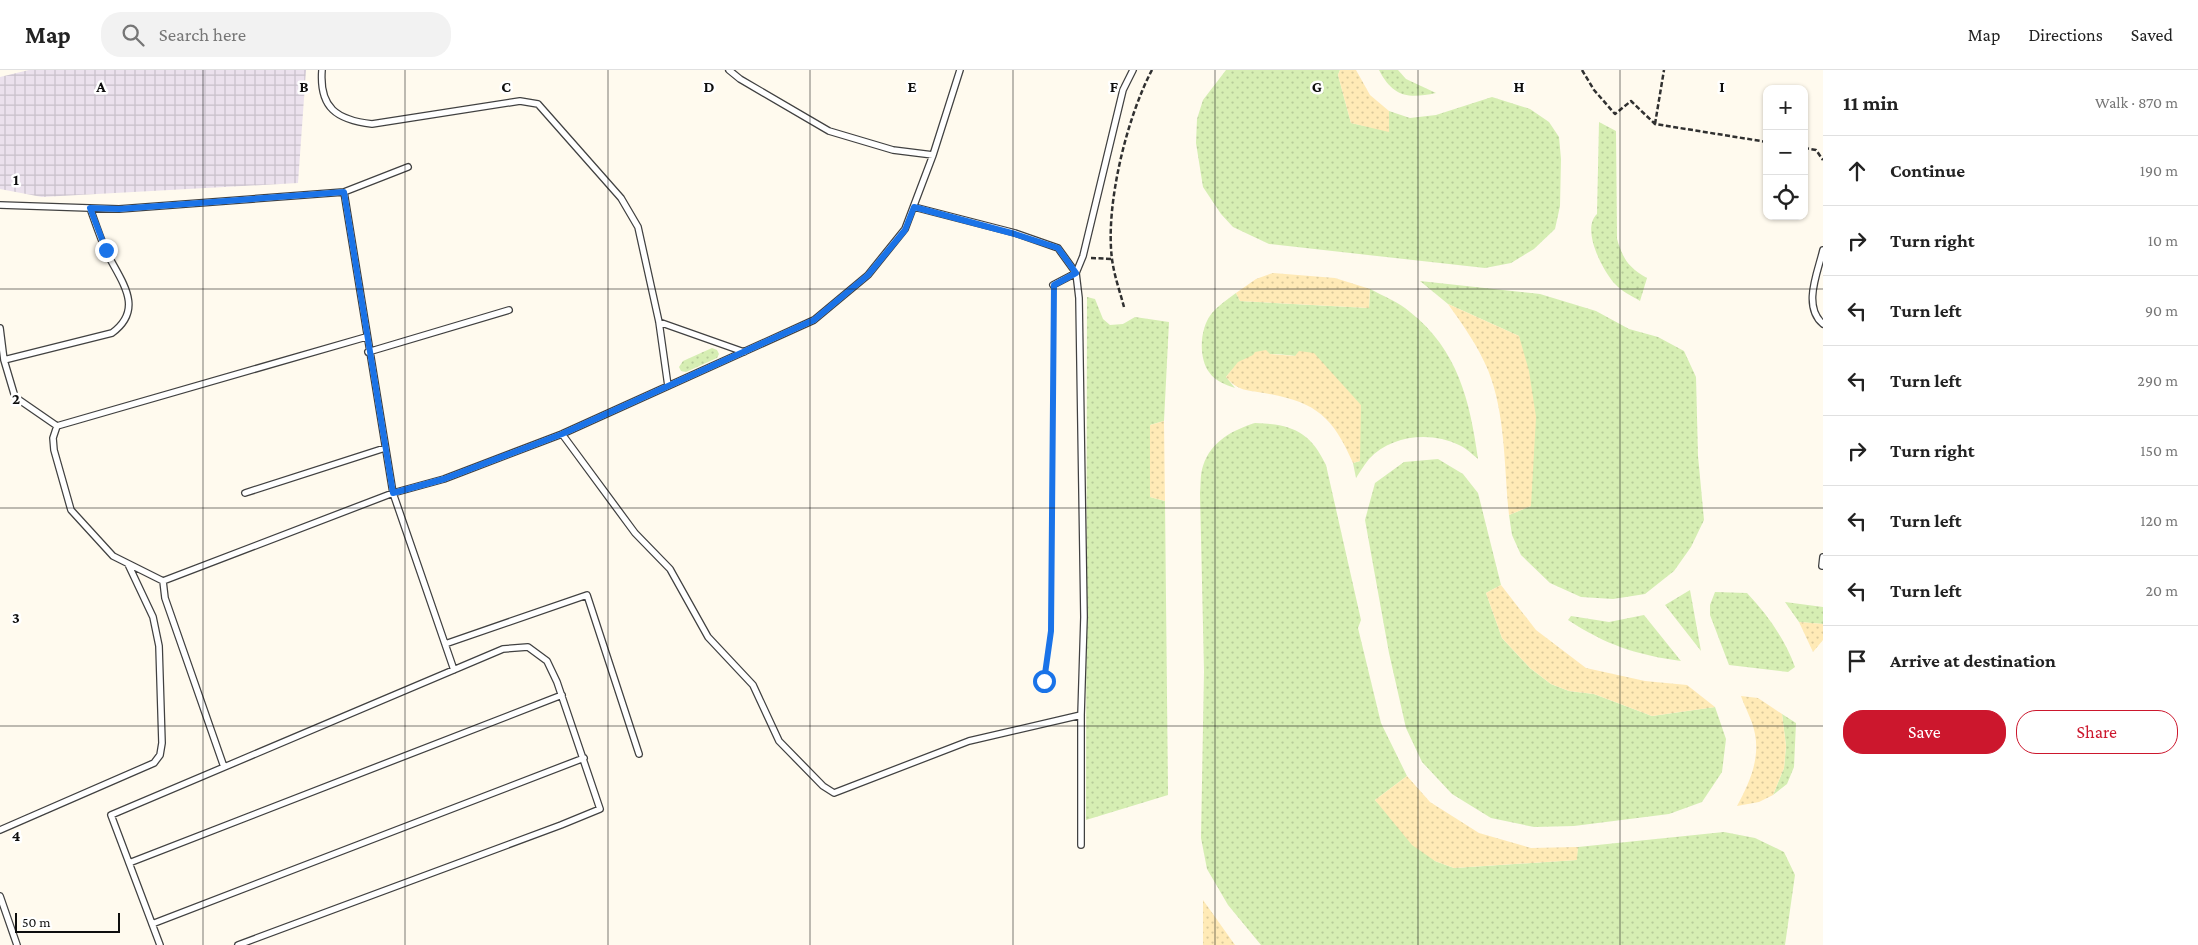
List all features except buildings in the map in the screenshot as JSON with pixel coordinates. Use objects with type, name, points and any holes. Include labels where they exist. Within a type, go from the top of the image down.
[{"type":"lane","points":[[322,70],[320,86],[326,103],[336,113],[351,121],[372,124],[520,101],[538,104],[622,198],[638,227],[659,322],[668,386]]},
{"type":"lane","points":[[729,70],[740,79],[829,131],[893,150],[933,155]]},
{"type":"lane","points":[[57,426],[53,438],[54,450],[71,510],[113,556],[163,581],[393,493],[444,479],[562,434],[814,320],[868,275],[905,230],[933,155],[960,70]]},
{"type":"lane","points":[[1054,285],[1076,273],[1083,256],[1123,90],[1134,70]]},
{"type":"lane","points":[[0,205],[119,209],[344,192],[408,167]]},
{"type":"lane","points":[[344,192],[368,352],[393,493],[454,670]]},
{"type":"lane","points":[[914,207],[1015,234],[1058,248],[1076,273],[1079,298],[1084,617],[1081,715],[1081,845]]},
{"type":"lane","points":[[4,360],[112,332],[123,325],[128,318],[129,304],[124,284],[106,250],[90,208]]},
{"type":"lane","points":[[1823,250],[1811,300],[1817,319],[1823,324]]},
{"type":"lane","points":[[368,352],[508,310]]},
{"type":"lane","points":[[659,322],[744,352]]},
{"type":"lane","points":[[0,328],[4,360],[15,397],[57,426]]},
{"type":"lane","points":[[57,426],[366,337]]},
{"type":"lane","points":[[562,434],[636,533],[670,569],[708,637],[753,685],[780,740],[823,786],[834,793],[969,741],[1081,715]]},
{"type":"lane","points":[[245,493],[385,448]]},
{"type":"lane","points":[[1822,566],[1823,556]]},
{"type":"lane","points":[[0,830],[154,763],[160,755],[162,743],[159,646],[153,617],[128,564]]},
{"type":"lane","points":[[163,581],[165,598],[224,767]]},
{"type":"lane","points":[[445,644],[587,595],[639,754]]},
{"type":"lane","points":[[160,945],[111,815],[503,649],[528,647],[547,660],[562,695],[600,809],[238,945]]},
{"type":"lane","points":[[129,863],[562,695]]},
{"type":"lane","points":[[152,924],[584,758]]},
{"type":"lane","points":[[0,896],[17,945]]},
{"type":"path","points":[[1124,307],[1112,259],[1111,204],[1138,96],[1152,70]]},
{"type":"path","points":[[1582,70],[1594,90],[1615,114],[1631,101],[1655,124],[1763,141]]},
{"type":"path","points":[[1655,124],[1664,70]]},
{"type":"path","points":[[1808,149],[1816,150],[1823,160]]},
{"type":"path","points":[[1099,260],[1112,259]]},
{"type":"path","points":[[1044,681],[1051,631],[1054,285]]},
{"type":"shaded area","points":[[29,70],[306,70],[298,183],[42,197],[0,189],[0,77]]},
{"type":"green space","points":[[1226,70],[1340,70],[1338,75],[1351,123],[1389,131],[1389,111],[1410,118],[1436,115],[1492,97],[1530,109],[1549,122],[1559,137],[1561,159],[1560,206],[1555,229],[1534,249],[1511,263],[1485,268],[1269,244],[1233,227],[1221,214],[1203,187],[1196,143],[1197,119],[1203,100]]},
{"type":"green space","points":[[1379,70],[1398,70],[1406,79],[1436,93],[1417,96],[1402,94],[1390,86]]},
{"type":"green space","points":[[1599,122],[1616,131],[1617,239],[1627,262],[1647,278],[1640,301],[1623,291],[1609,277],[1599,259],[1592,239],[1591,229],[1597,214]]},
{"type":"green space","points":[[1420,281],[1540,294],[1596,311],[1629,329],[1658,337],[1684,351],[1696,377],[1698,456],[1704,520],[1691,547],[1674,571],[1645,594],[1613,599],[1581,597],[1550,583],[1521,555],[1512,535],[1509,515],[1531,506],[1519,336],[1448,304]]},
{"type":"green space","points":[[1370,289],[1406,308],[1440,343],[1459,378],[1466,397],[1478,459],[1459,445],[1448,441],[1424,437],[1412,438],[1400,440],[1378,451],[1369,459],[1356,478],[1353,463],[1360,461],[1296,356],[1265,354],[1257,355],[1242,362],[1226,377],[1235,388],[1214,378],[1205,366],[1202,342],[1205,326],[1212,313],[1236,293],[1240,301],[1369,308]]},
{"type":"green space","points":[[1087,297],[1095,299],[1103,319],[1110,325],[1123,324],[1135,317],[1169,322],[1164,421],[1150,425],[1150,497],[1165,501],[1168,795],[1086,820]]},
{"type":"green space","points":[[712,348],[717,350],[719,354],[717,358],[686,372],[681,371],[679,367],[683,361]]},
{"type":"green space","points":[[1255,423],[1279,425],[1298,432],[1313,444],[1326,465],[1361,620],[1358,628],[1381,723],[1407,776],[1375,800],[1435,861],[1454,868],[1576,860],[1578,847],[1724,832],[1755,838],[1784,852],[1795,875],[1785,945],[1261,945],[1228,905],[1207,869],[1201,838],[1204,671],[1201,472],[1207,457],[1217,443],[1231,433]]},
{"type":"green space","points":[[1438,459],[1463,474],[1478,493],[1501,585],[1486,593],[1502,638],[1530,668],[1551,684],[1569,691],[1594,694],[1652,716],[1715,707],[1726,739],[1722,772],[1702,802],[1669,814],[1574,826],[1534,827],[1491,818],[1452,794],[1422,762],[1406,728],[1389,653],[1365,520],[1375,483],[1404,462]]},
{"type":"green space","points":[[1690,590],[1701,651],[1665,605]]},
{"type":"green space","points":[[1715,592],[1747,593],[1775,627],[1795,667],[1788,672],[1729,665],[1710,615],[1710,605]]},
{"type":"green space","points":[[1785,602],[1823,607],[1823,624],[1799,622]]},
{"type":"green space","points":[[1644,615],[1681,661],[1650,656],[1622,648],[1582,629],[1568,620],[1571,616],[1609,622]]},
{"type":"green space","points":[[1782,714],[1796,723],[1794,767],[1787,784],[1773,795],[1784,768],[1786,746]]},
{"type":"sand","points":[[1340,70],[1356,70],[1370,95],[1389,111],[1389,132],[1351,123],[1338,75]]},
{"type":"sand","points":[[1273,273],[1335,278],[1370,289],[1369,308],[1240,301],[1236,293],[1256,279]]},
{"type":"sand","points":[[1448,304],[1519,336],[1529,371],[1536,417],[1531,506],[1509,515],[1501,423],[1494,387],[1480,353]]},
{"type":"sand","points":[[1266,350],[1270,354],[1295,356],[1299,351],[1314,353],[1361,405],[1360,461],[1353,463],[1329,422],[1309,406],[1282,397],[1243,389],[1234,385],[1226,377],[1238,362],[1253,355],[1255,352]]},
{"type":"sand","points":[[1164,421],[1165,501],[1150,497],[1150,425]]},
{"type":"sand","points":[[1501,585],[1536,630],[1586,668],[1645,681],[1687,685],[1715,707],[1652,716],[1594,694],[1569,691],[1551,684],[1530,668],[1502,638],[1486,593]]},
{"type":"sand","points":[[1799,622],[1823,624],[1823,640],[1813,652]]},
{"type":"sand","points":[[1741,696],[1758,698],[1782,714],[1786,746],[1784,768],[1773,795],[1759,802],[1737,806],[1746,789],[1756,753],[1754,729]]},
{"type":"sand","points":[[1407,776],[1430,802],[1479,833],[1531,848],[1578,847],[1577,860],[1454,868],[1435,861],[1412,845],[1375,800]]},
{"type":"sand","points":[[1203,900],[1235,945],[1203,945]]},
{"type":"route","points":[[106,250],[90,208],[119,209],[344,192],[366,337],[393,493],[444,479],[562,434],[814,320],[868,275],[905,230],[914,207],[1015,234],[1058,248],[1076,273],[1054,285],[1051,631],[1044,681]]}]
